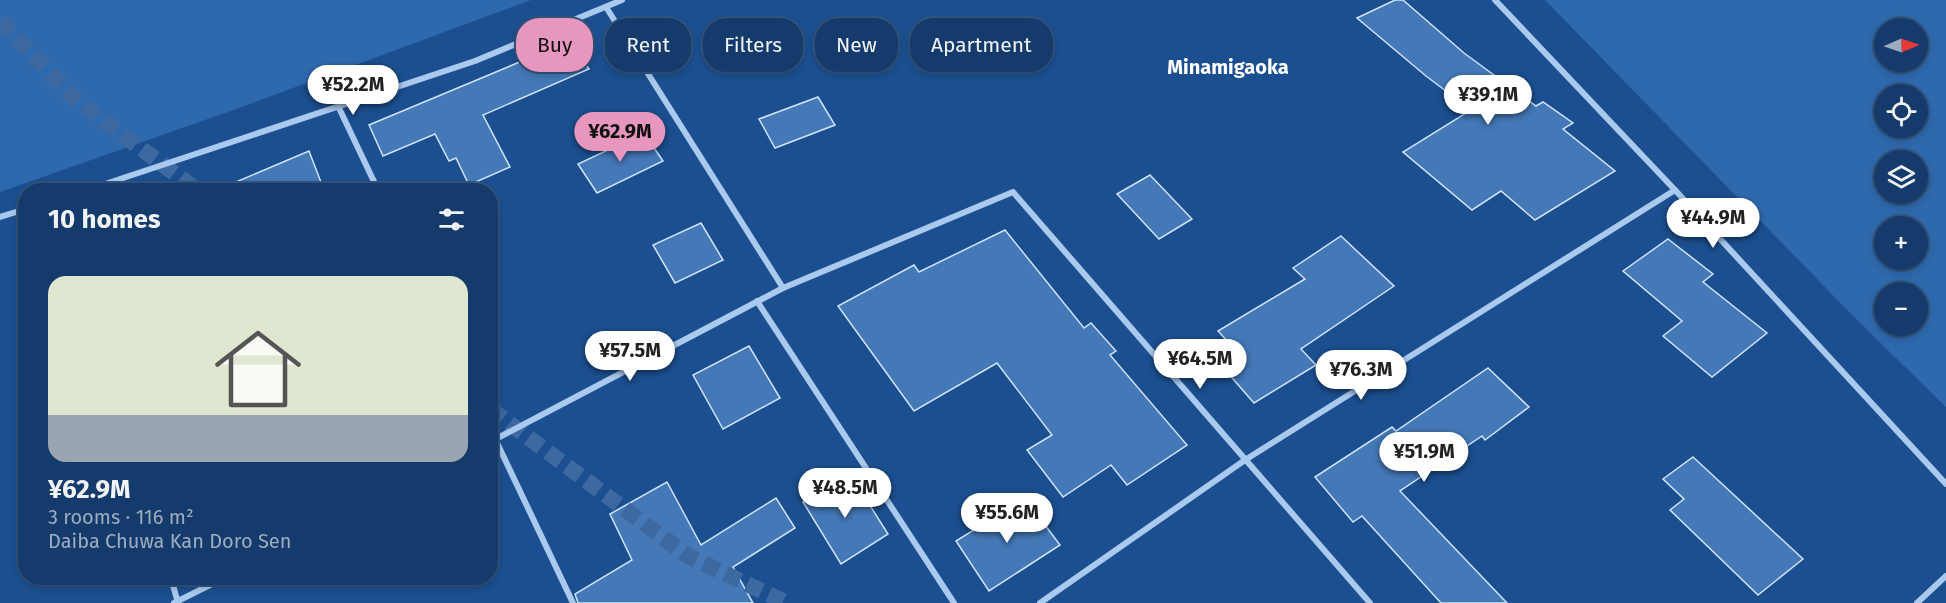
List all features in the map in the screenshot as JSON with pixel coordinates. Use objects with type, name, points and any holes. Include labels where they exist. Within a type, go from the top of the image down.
[{"type":"street","points":[[109,183],[475,61],[622,0]]},
{"type":"street","points":[[1495,0],[1675,190],[1946,484]]},
{"type":"street","points":[[606,8],[783,288]]},
{"type":"street","points":[[339,108],[375,183]]},
{"type":"street","points":[[1040,603],[1245,460],[1675,190]]},
{"type":"street","points":[[498,437],[783,288],[1012,192],[1370,603]]},
{"type":"street","points":[[0,217],[18,211]]},
{"type":"street","points":[[758,301],[954,603]]},
{"type":"street","points":[[498,450],[573,603]]},
{"type":"street","points":[[1917,603],[1946,576]]},
{"type":"street","points":[[172,585],[176,602],[210,585]]},
{"type":"shaded area","points":[[0,0],[531,0],[242,107],[26,183],[18,183],[18,186],[0,192]]},
{"type":"shaded area","points":[[1545,0],[1946,0],[1946,407],[1858,321]]},
{"type":"building","points":[[1395,0],[1403,0],[1464,53],[1536,106],[1543,102],[1573,123],[1563,129],[1615,171],[1535,220],[1501,191],[1472,210],[1403,152],[1471,110],[1426,76],[1357,18]]},
{"type":"building","points":[[516,64],[516,72],[582,72],[483,115],[510,167],[474,183],[468,183],[456,158],[449,161],[435,134],[383,156],[369,125]]},
{"type":"building","points":[[818,97],[835,125],[775,148],[759,119]]},
{"type":"building","points":[[644,133],[663,161],[597,193],[578,164]]},
{"type":"building","points":[[309,151],[321,183],[234,183]]},
{"type":"building","points":[[1150,175],[1192,219],[1159,239],[1117,194]]},
{"type":"building","points":[[701,223],[723,260],[675,283],[653,245]]},
{"type":"building","points":[[1005,230],[1084,328],[1091,323],[1116,351],[1110,355],[1187,445],[1127,485],[1111,465],[1063,497],[1027,450],[1052,435],[997,363],[914,411],[838,306],[914,265],[919,272]]},
{"type":"building","points":[[1341,236],[1394,286],[1301,349],[1316,365],[1254,403],[1212,355],[1230,344],[1218,331],[1305,279],[1293,268]]},
{"type":"building","points":[[1668,239],[1713,274],[1703,282],[1767,333],[1712,377],[1663,336],[1682,321],[1623,271]]},
{"type":"building","points":[[749,346],[780,398],[723,429],[693,375]]},
{"type":"building","points":[[1488,368],[1529,407],[1485,440],[1482,436],[1400,491],[1507,603],[1441,603],[1362,516],[1353,522],[1315,477],[1392,427],[1396,431]]},
{"type":"building","points":[[1693,457],[1803,559],[1758,595],[1670,510],[1684,499],[1663,479]]},
{"type":"building","points":[[850,474],[888,534],[841,564],[803,502]]},
{"type":"building","points":[[667,482],[701,545],[776,498],[795,528],[733,567],[753,603],[578,603],[575,594],[632,560],[610,514]]},
{"type":"building","points":[[1025,498],[1060,545],[989,591],[956,541]]},
{"type":"tunnel","points":[[0,21],[77,101],[188,183]]},
{"type":"tunnel","points":[[498,415],[688,556],[787,603]]},
{"type":"district","name":"Minamigaoka","points":[[1228,67]]}]
